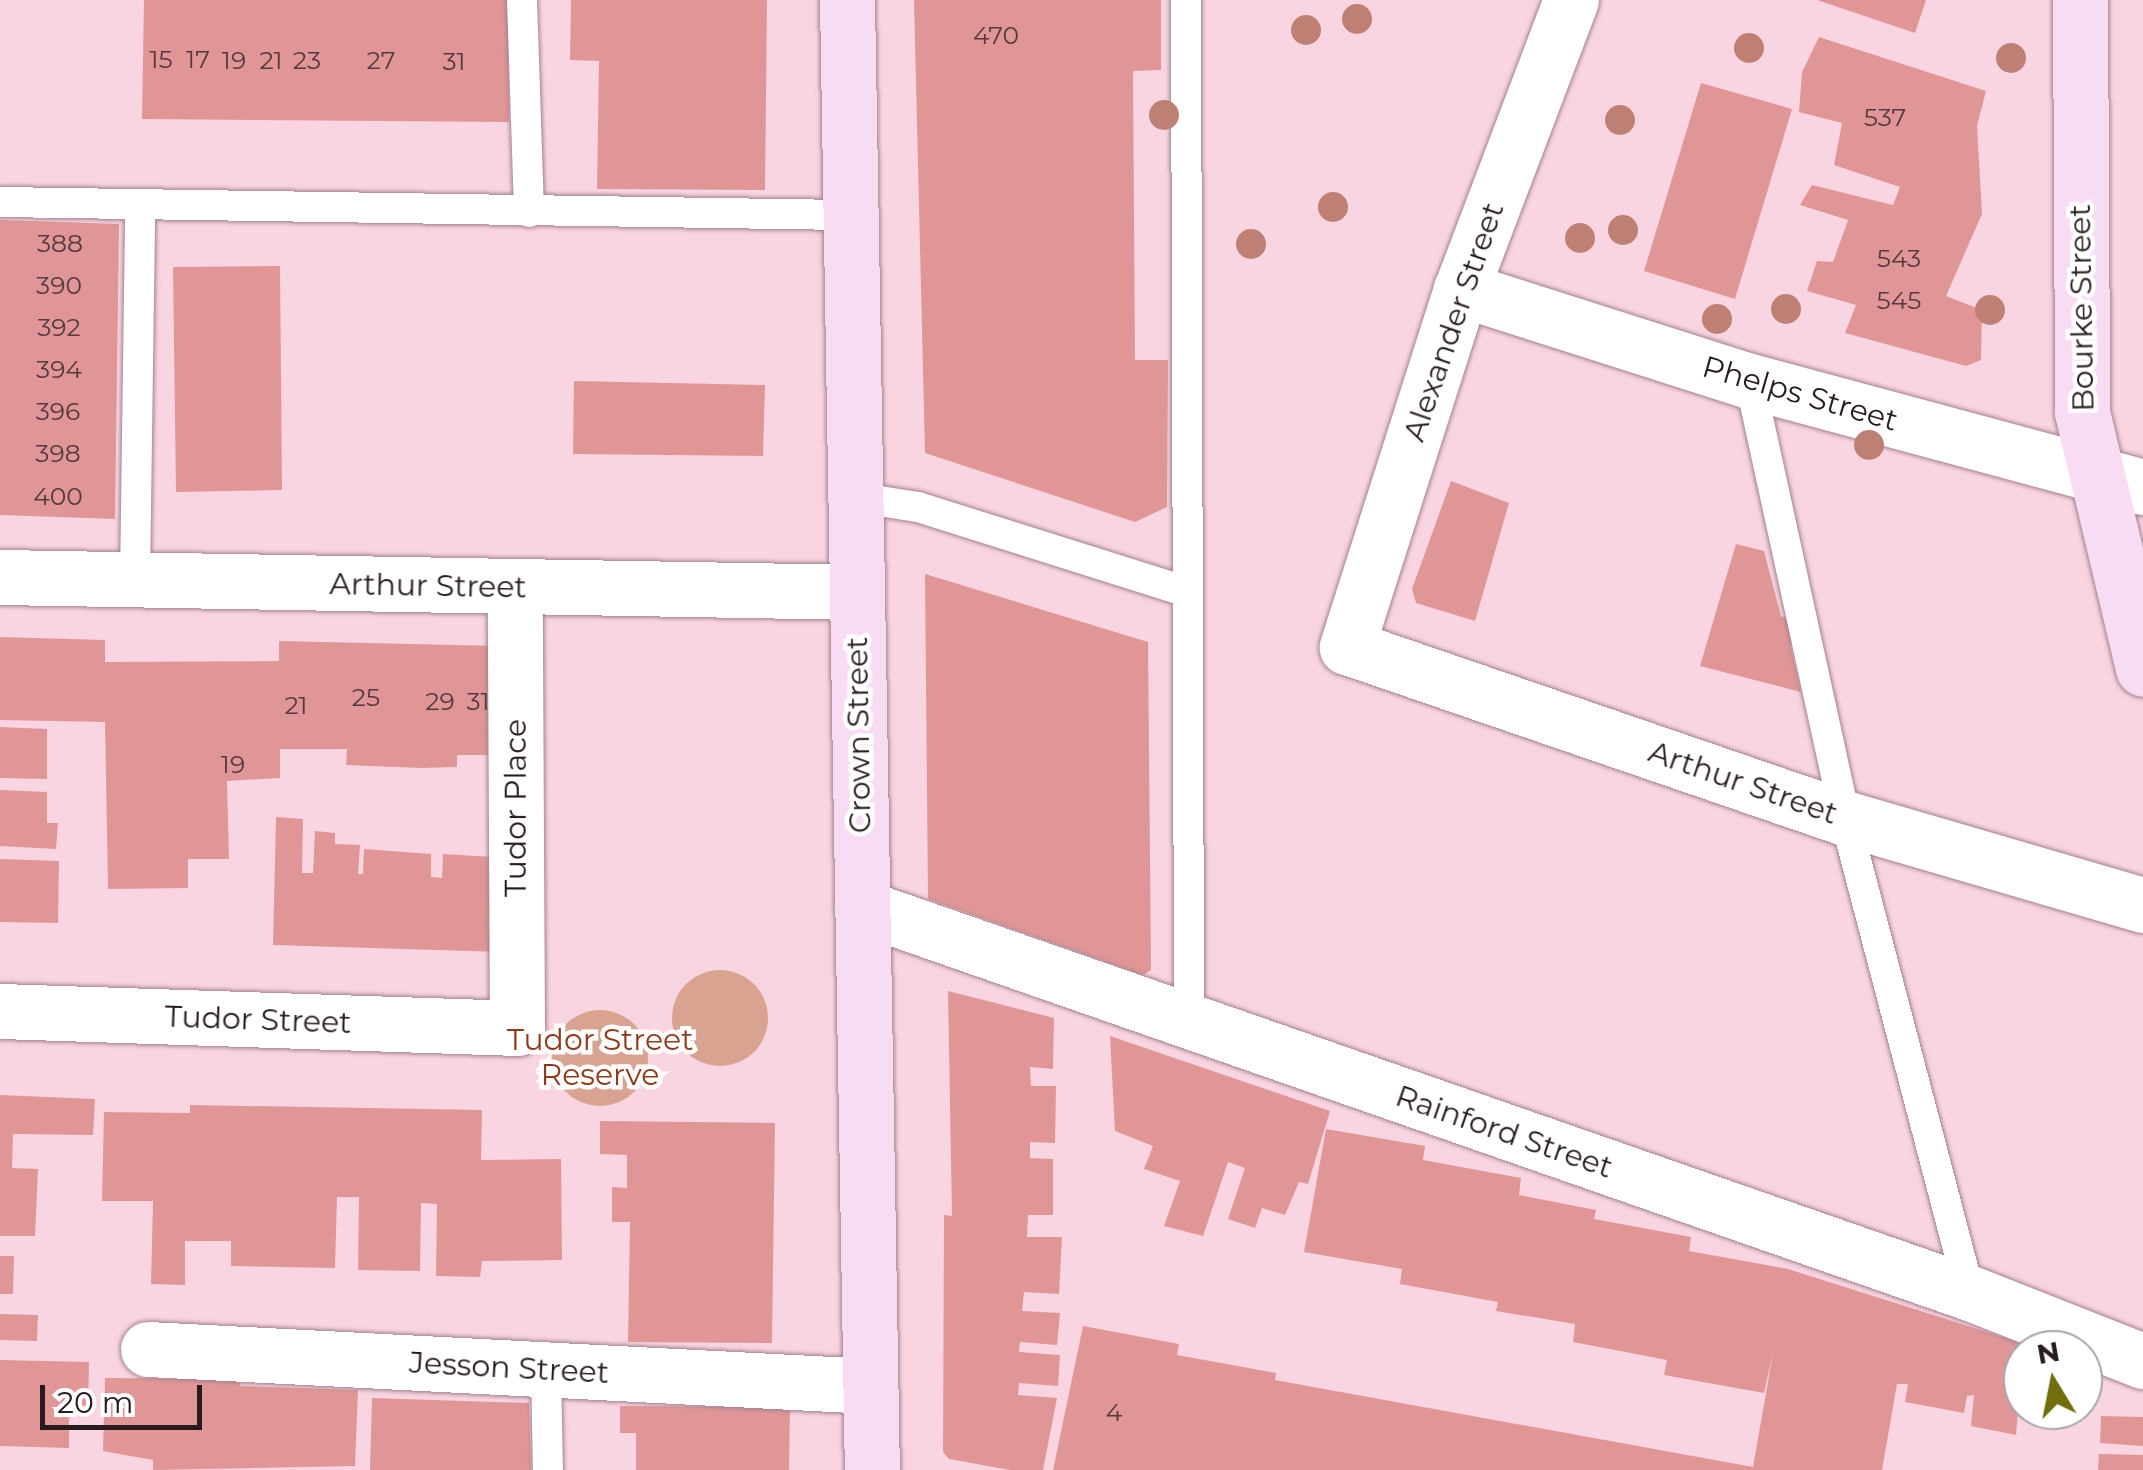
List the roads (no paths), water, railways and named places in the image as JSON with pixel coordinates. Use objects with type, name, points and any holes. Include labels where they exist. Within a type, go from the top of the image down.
[{"type":"street","name":"Crown Street","points":[[846,0],[872,1470]]},
{"type":"street","name":"Alexander Street","points":[[1348,647],[1461,289],[1572,0]]},
{"type":"street","name":"Bourke Street","points":[[2080,0],[2082,412],[2119,481],[2143,669]]},
{"type":"street","name":"Phelps Street","points":[[1461,289],[1750,381],[2119,481]]},
{"type":"street","name":"Arthur Street","points":[[0,577],[856,592]]},
{"type":"street","name":"Tudor Place","points":[[515,588],[516,1028]]},
{"type":"street","name":"Arthur Street","points":[[1348,647],[1845,818],[2143,906]]},
{"type":"street","name":"Rainford Street","points":[[862,907],[1970,1293],[2143,1361]]},
{"type":"street","name":"Tudor Street","points":[[0,1011],[516,1028]]},
{"type":"street","name":"Jesson Street","points":[[148,1350],[870,1386]]},
{"type":"lane","points":[[522,0],[529,212]]},
{"type":"lane","points":[[1186,0],[1184,591],[1189,1023]]},
{"type":"lane","points":[[0,202],[851,215]]},
{"type":"lane","points":[[135,581],[140,204]]},
{"type":"lane","points":[[1750,381],[1845,818],[1970,1293]]},
{"type":"lane","points":[[854,497],[918,507],[1184,591]]},
{"type":"lane","points":[[546,1369],[548,1470]]},
{"type":"park label","name":"Tudor Street Reserve","points":[[600,1057]]}]
